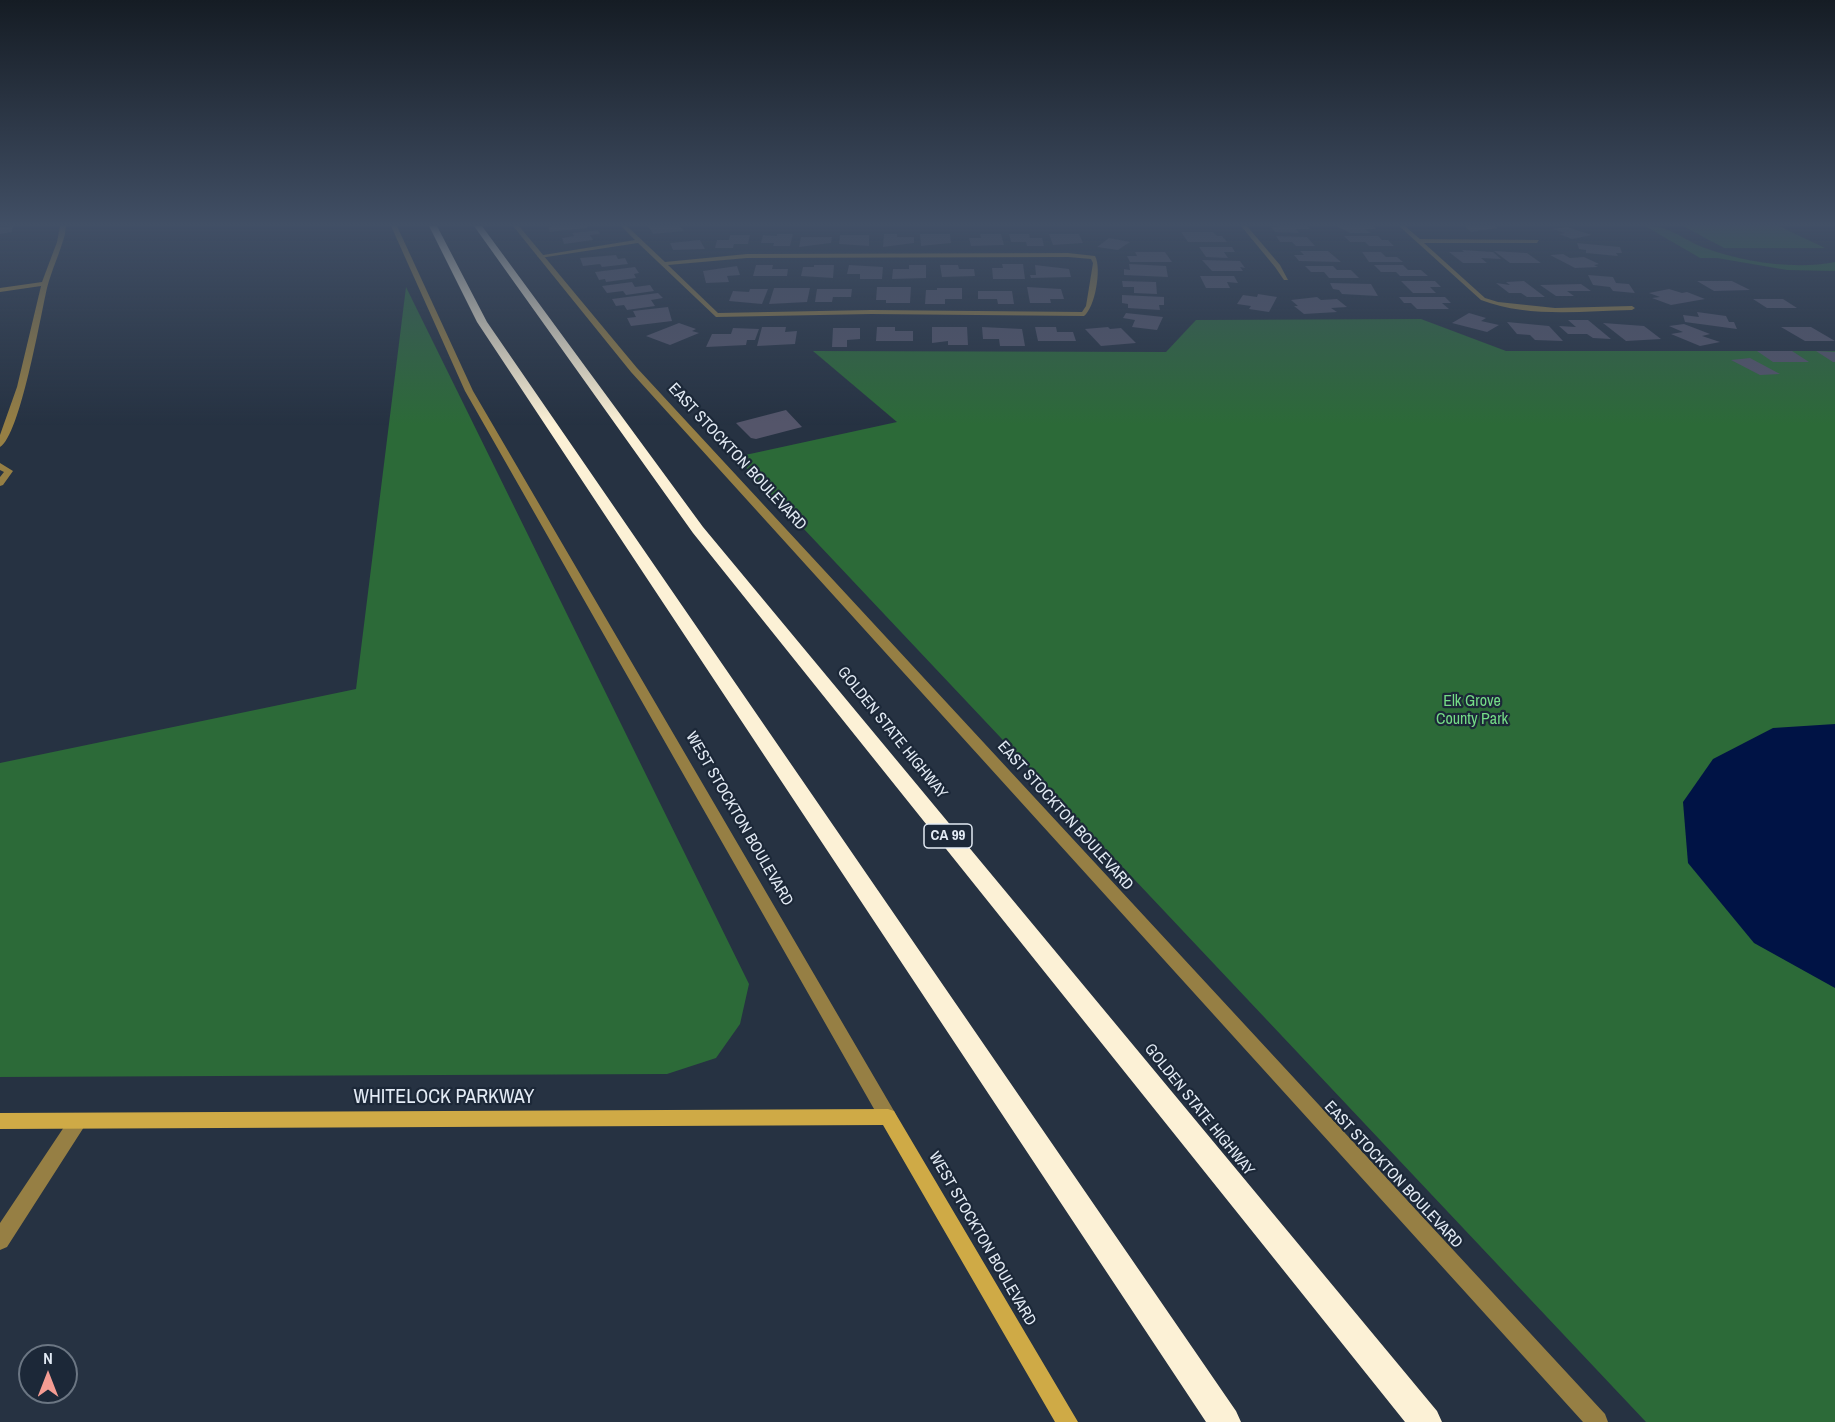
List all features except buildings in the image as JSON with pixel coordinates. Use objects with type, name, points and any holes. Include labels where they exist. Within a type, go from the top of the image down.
[{"type":"highway","points":[[467,292],[482,322],[1225,1422]]},
{"type":"highway","name":"GOLDEN STATE HIGHWAY","points":[[526,292],[698,530],[1426,1422]]},
{"type":"main road","name":"WHITELOCK PARKWAY","points":[[0,1121],[888,1117]]},
{"type":"main road","name":"WEST STOCKTON BOULEVARD","points":[[888,1117],[1067,1422]]},
{"type":"street","points":[[0,444],[16,406],[43,292]]},
{"type":"street","name":"WEST STOCKTON BOULEVARD","points":[[424,292],[469,391],[888,1117]]},
{"type":"street","name":"EAST STOCKTON BOULEVARD","points":[[570,292],[634,370],[1597,1422]]},
{"type":"street","points":[[692,292],[716,315],[871,312],[1084,314],[1089,306],[1091,292]]},
{"type":"street","points":[[1477,292],[1491,303],[1506,307],[1632,308]]},
{"type":"street","points":[[0,466],[9,471],[0,483]]},
{"type":"street","points":[[0,1240],[78,1121]]},
{"type":"green space","points":[[405,292],[409,292],[749,984],[740,1024],[716,1058],[667,1074],[0,1077],[0,763],[356,689]]},
{"type":"green space","name":"Elk Grove County Park","points":[[1421,319],[1506,351],[1835,351],[1835,1422],[1646,1422],[736,457],[897,422],[813,351],[1166,352],[1196,320]]},
{"type":"shaded area","points":[[1835,724],[1835,988],[1754,943],[1688,863],[1683,802],[1713,759],[1773,728]]}]
